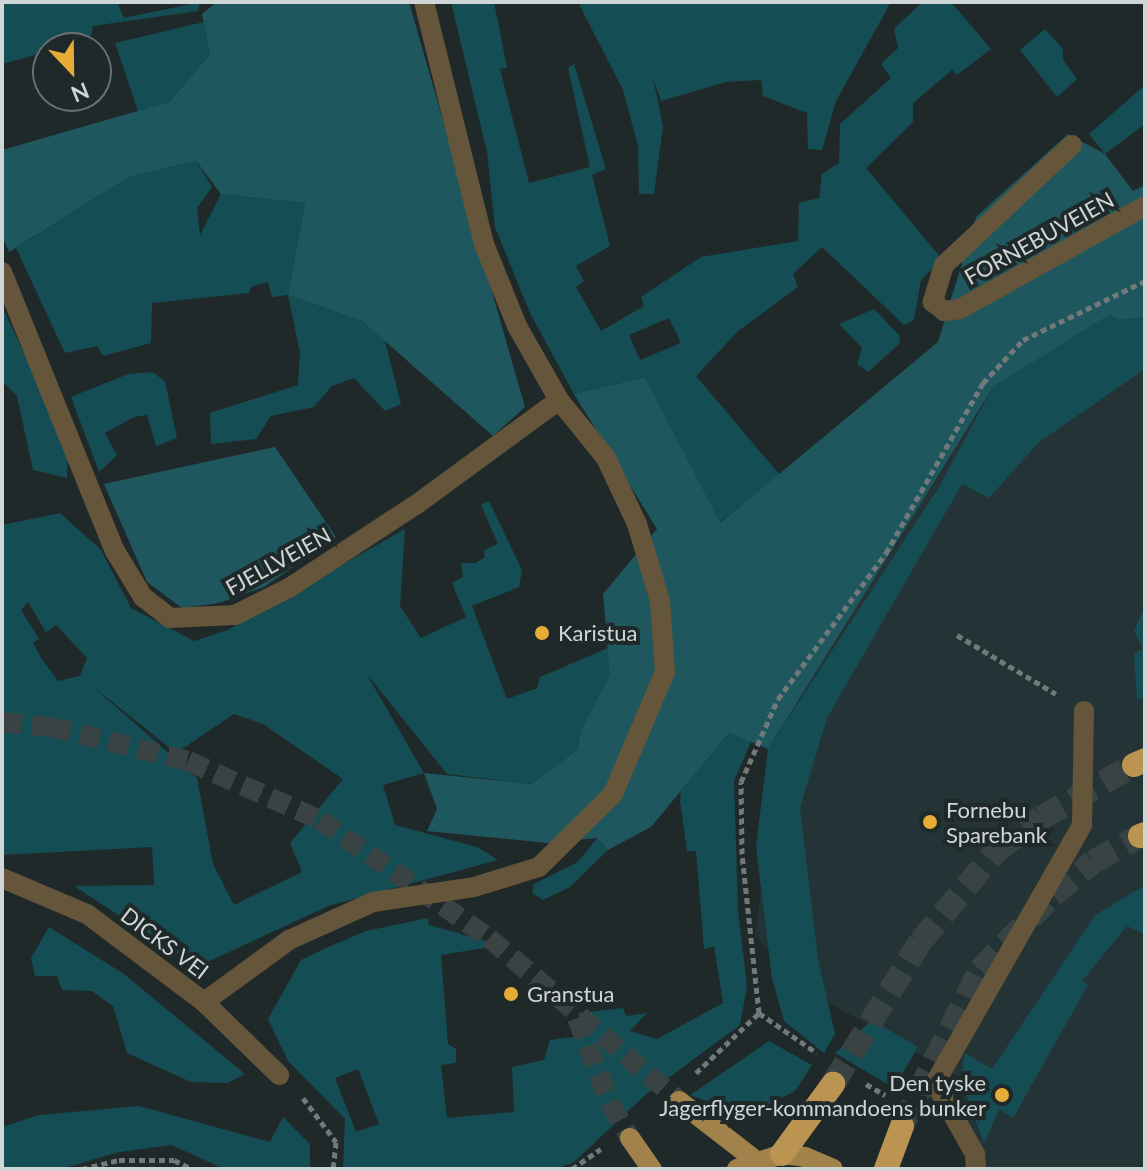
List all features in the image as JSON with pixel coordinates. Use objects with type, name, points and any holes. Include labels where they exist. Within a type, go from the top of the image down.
[{"type":"highway","points":[[782,1154],[833,1084]]},
{"type":"highway","points":[[886,1169],[902,1126]]},
{"type":"main road","points":[[679,1101],[746,1164],[782,1154],[805,1157],[833,1169]]},
{"type":"main road","points":[[630,1138],[652,1169]]},
{"type":"street","points":[[204,1002],[289,940],[373,902],[474,887],[539,867],[613,794],[665,672],[660,601],[637,524],[606,458],[559,400],[517,326],[484,244],[424,2]]},
{"type":"street","name":"FORNEBUVEIEN","points":[[1072,145],[944,265],[933,302],[944,311],[960,309],[1145,206]]},
{"type":"street","name":"FJELLVEIEN","points":[[2,272],[115,551],[143,597],[170,618],[235,615],[289,588],[417,504],[559,400]]},
{"type":"street","points":[[976,1169],[975,1154],[935,1083],[1082,825],[1084,711]]},
{"type":"street","name":"DICKS VEI","points":[[2,878],[87,914],[204,1002],[279,1075]]},
{"type":"path","points":[[759,1013],[742,854],[741,782],[778,699],[886,553],[983,383],[1023,340],[1145,281]]},
{"type":"path","points":[[957,635],[1084,711]]},
{"type":"path","points":[[279,1075],[313,1108],[336,1142],[333,1169]]},
{"type":"path","points":[[82,1169],[133,1160],[174,1160],[192,1169]]},
{"type":"shaded area","points":[[2,2],[117,2],[124,18],[200,2],[198,11],[93,26],[92,32],[32,32],[32,56],[2,64]]},
{"type":"shaded area","points":[[217,2],[409,2],[525,407],[493,436],[362,321],[288,295],[305,203],[221,194],[196,161],[129,177],[9,252],[2,237],[2,150],[169,102],[210,54],[202,14]]},
{"type":"shaded area","points":[[451,2],[494,2],[507,68],[500,69],[529,183],[590,167],[568,68],[574,64],[606,169],[592,175],[610,246],[576,266],[584,281],[576,287],[601,331],[644,306],[641,297],[701,257],[798,241],[799,203],[819,198],[822,174],[839,163],[840,124],[891,78],[881,64],[898,48],[894,29],[922,2],[951,2],[991,49],[957,75],[952,70],[913,103],[913,122],[866,168],[942,259],[921,280],[914,320],[904,325],[822,247],[793,274],[798,287],[738,331],[696,376],[780,475],[719,523],[645,377],[574,394],[530,313],[495,227],[487,152]],"holes":[[[669,318],[681,343],[640,360],[629,335]]]},
{"type":"shaded area","points":[[578,2],[891,2],[836,101],[822,150],[808,149],[807,113],[763,96],[761,80],[726,82],[661,101],[653,78],[663,126],[654,194],[639,194],[638,146],[623,90]]},
{"type":"shaded area","points":[[204,22],[210,54],[169,102],[138,111],[115,43]]},
{"type":"shaded area","points":[[1045,29],[1063,49],[1063,60],[1077,79],[1057,97],[1020,50]]},
{"type":"shaded area","points":[[1145,85],[1145,124],[1105,154],[1089,134]]},
{"type":"shaded area","points":[[1068,134],[1105,154],[1133,191],[1145,185],[1145,317],[1120,320],[1109,315],[993,387],[768,749],[729,733],[651,827],[608,850],[597,838],[548,843],[427,831],[437,809],[424,773],[532,784],[577,750],[581,730],[610,675],[603,594],[657,529],[574,394],[645,377],[720,523],[938,342],[976,217]]},
{"type":"shaded area","points":[[196,161],[212,187],[197,208],[200,235],[221,194],[305,203],[288,295],[272,297],[268,282],[251,287],[249,293],[152,303],[151,343],[103,356],[97,346],[65,353],[16,248],[129,177]]},
{"type":"shaded area","points":[[1145,280],[1145,1169],[966,1169],[961,1078],[805,989],[755,936],[791,648],[951,397]]},
{"type":"shaded area","points":[[288,295],[362,321],[385,341],[401,404],[385,411],[354,378],[332,386],[314,407],[271,416],[256,439],[211,444],[210,413],[298,385],[300,353]]},
{"type":"shaded area","points":[[2,306],[68,448],[67,478],[33,470],[17,396],[2,381]]},
{"type":"shaded area","points":[[874,309],[900,336],[899,344],[868,372],[857,364],[862,348],[839,324]]},
{"type":"shaded area","points":[[1109,315],[1120,320],[1145,317],[1145,369],[1039,442],[989,498],[962,484],[827,718],[800,808],[818,959],[835,1034],[824,1053],[784,1021],[772,978],[756,847],[768,749],[939,487],[993,387]]},
{"type":"shaded area","points":[[152,372],[165,381],[177,438],[156,446],[147,415],[134,417],[105,433],[117,455],[99,472],[71,397],[128,374]]},
{"type":"shaded area","points":[[275,447],[336,537],[264,587],[219,603],[182,608],[147,582],[104,484]]},
{"type":"shaded area","points":[[489,501],[522,570],[519,587],[472,606],[507,699],[537,688],[540,677],[608,648],[611,675],[581,730],[577,750],[532,784],[447,774],[366,673],[424,773],[383,785],[395,825],[477,847],[498,860],[328,906],[197,967],[74,886],[154,885],[152,847],[2,855],[2,525],[60,513],[101,550],[131,608],[194,641],[228,630],[405,529],[400,606],[421,638],[466,617],[452,583],[463,577],[461,563],[475,563],[485,557],[484,550],[498,544],[481,505]],"holes":[[[28,602],[46,632],[56,625],[87,658],[80,676],[58,681],[41,658],[33,642],[39,639],[21,610]],[[91,685],[176,753],[234,714],[263,724],[343,779],[290,843],[302,872],[234,905],[213,864],[197,778]]]},
{"type":"shaded area","points":[[1145,606],[1145,697],[1137,700],[1134,654],[1143,649],[1134,631]]},
{"type":"shaded area","points":[[729,733],[751,742],[734,781],[738,910],[747,986],[740,1025],[644,1096],[574,1162],[556,1169],[343,1169],[345,1119],[288,1061],[268,1019],[301,960],[326,948],[366,931],[428,918],[429,925],[486,941],[484,948],[441,955],[448,1044],[456,1049],[456,1063],[441,1065],[447,1118],[514,1112],[512,1067],[544,1060],[550,1040],[579,1036],[579,1013],[623,1008],[626,1016],[647,1013],[630,1031],[657,1039],[723,1003],[714,946],[704,949],[696,851],[687,851],[681,791]],"holes":[[[358,1069],[379,1124],[356,1132],[335,1078]]]},
{"type":"shaded area","points":[[597,838],[608,850],[570,887],[543,900],[532,893],[534,884],[578,862]]},
{"type":"shaded area","points":[[1145,885],[1145,934],[1127,926],[1082,981],[1088,985],[1013,1118],[999,1109],[984,1144],[961,1080],[965,1053],[992,1069],[1095,915]]},
{"type":"shaded area","points":[[49,927],[124,974],[245,1074],[227,1083],[191,1082],[127,1053],[113,1006],[92,991],[62,990],[57,976],[35,976],[31,958]]},
{"type":"shaded area","points":[[872,1020],[918,1047],[894,1088],[835,1053]]},
{"type":"shaded area","points":[[769,1041],[812,1065],[795,1091],[759,1109],[736,1112],[690,1095]]},
{"type":"shaded area","points":[[139,1106],[270,1142],[283,1117],[310,1144],[310,1169],[224,1169],[172,1145],[119,1152],[61,1169],[2,1169],[2,1127],[39,1115]]},
{"type":"tunnel","points":[[2,722],[51,727],[188,761],[320,820],[489,938],[679,1101]]},
{"type":"tunnel","points":[[833,1084],[920,942],[996,851],[1041,818],[1134,765]]},
{"type":"tunnel","points":[[902,1126],[980,970],[1053,895],[1093,862],[1140,836]]},
{"type":"tunnel","points":[[577,1018],[610,1103],[630,1138]]},
{"type":"place","name":"Karistua","points":[[542,633]]},
{"type":"place","name":"Fornebu Sparebank","points":[[930,822]]},
{"type":"place","name":"Granstua","points":[[511,994]]},
{"type":"place","name":"Den tyske Jagerflyger-kommandoens bunker","points":[[1002,1095]]}]
